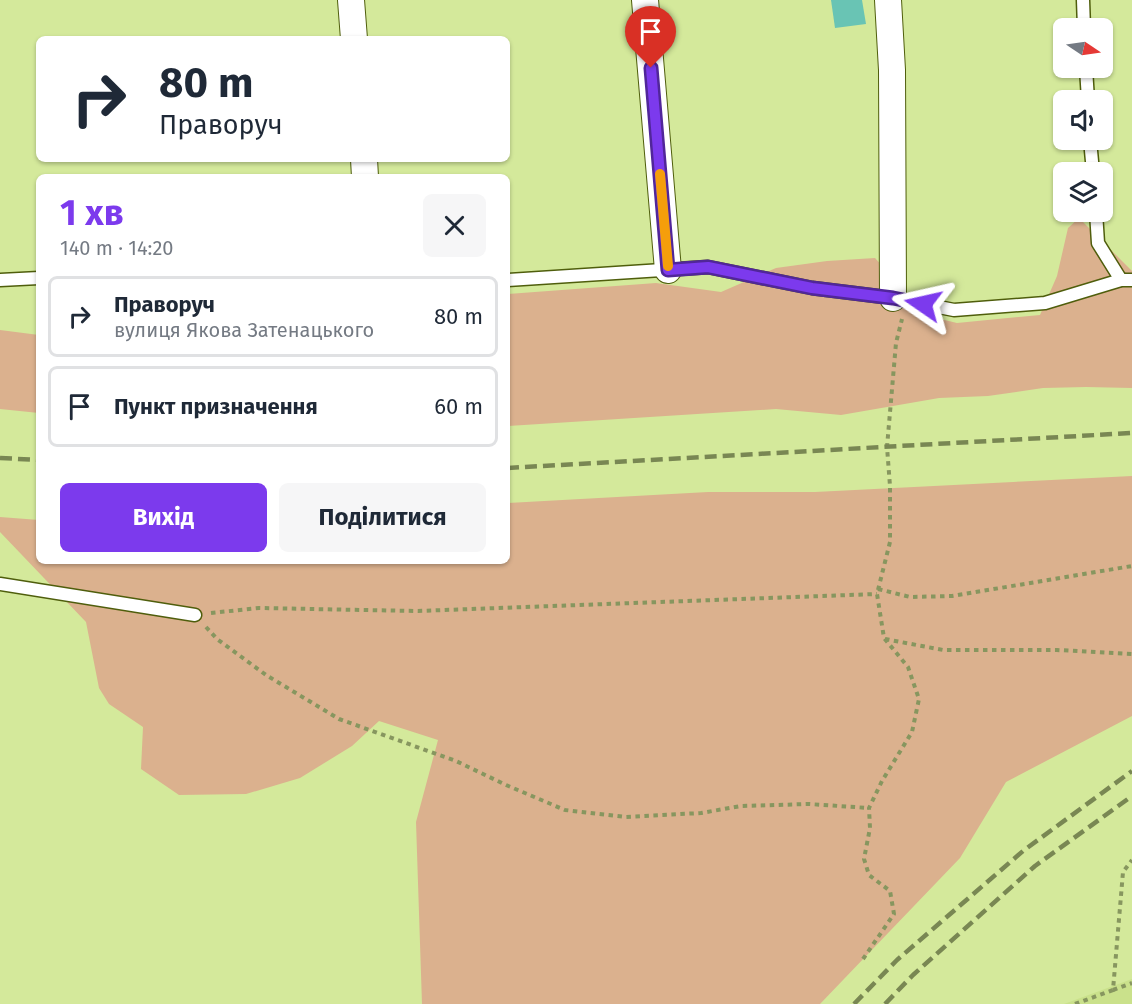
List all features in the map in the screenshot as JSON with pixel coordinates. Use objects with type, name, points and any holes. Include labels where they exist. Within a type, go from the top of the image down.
[{"type":"street","points":[[351,0],[354,36]]},
{"type":"street","points":[[645,0],[668,270]]},
{"type":"street","points":[[888,0],[900,299]]},
{"type":"lane","points":[[1083,0],[1084,18]]},
{"type":"lane","points":[[510,280],[708,267],[812,288],[900,299],[954,310],[1045,303],[1126,280],[1098,243],[1097,222]]},
{"type":"lane","points":[[0,280],[36,278]]},
{"type":"lane","points":[[0,584],[195,615]]},
{"type":"path","points":[[863,959],[894,914],[890,891],[869,875],[864,859],[870,828],[869,808],[882,781],[912,732],[919,699],[908,667],[884,638],[877,592],[890,542],[887,447],[900,299]]},
{"type":"path","points":[[195,615],[260,608],[417,611],[877,592],[910,597],[952,596],[1132,566]]},
{"type":"path","points":[[195,615],[217,639],[266,675],[339,719],[456,761],[565,810],[626,817],[701,813],[741,806],[809,804],[869,808]]},
{"type":"path","points":[[884,638],[943,650],[1057,650],[1132,654]]},
{"type":"path","points":[[1113,990],[1123,872],[1132,860]]},
{"type":"path","points":[[1075,1004],[1132,983]]},
{"type":"shaded area","points":[[1075,222],[1083,222],[1132,271],[1132,388],[1043,388],[988,396],[939,398],[841,415],[776,409],[510,426],[510,294],[656,283],[721,292],[776,268],[827,261],[875,258],[928,316],[957,323],[1040,315],[1057,276],[1068,228]]},
{"type":"shaded area","points":[[0,330],[36,335],[36,413],[0,409]]},
{"type":"shaded area","points":[[1132,476],[1132,716],[1006,782],[960,858],[820,1004],[422,1004],[416,822],[438,740],[379,721],[352,746],[300,778],[246,794],[179,795],[141,769],[143,727],[109,704],[99,688],[86,622],[0,532],[0,517],[36,520],[36,564],[510,564],[510,503],[708,492],[815,492]]},
{"type":"shaded area","points":[[1132,979],[1132,1004],[1064,1004]]},
{"type":"building","points":[[831,0],[862,0],[866,24],[835,28]]},
{"type":"railway","points":[[510,468],[1132,433]]},
{"type":"railway","points":[[0,458],[36,460]]},
{"type":"railway","points":[[854,1004],[897,960],[1023,851],[1132,771]]},
{"type":"railway","points":[[885,1004],[913,975],[1035,866],[1132,796]]},
{"type":"slow traffic","points":[[660,174],[668,266]]},
{"type":"route","points":[[651,68],[668,270],[708,267],[812,288],[923,304]]}]
